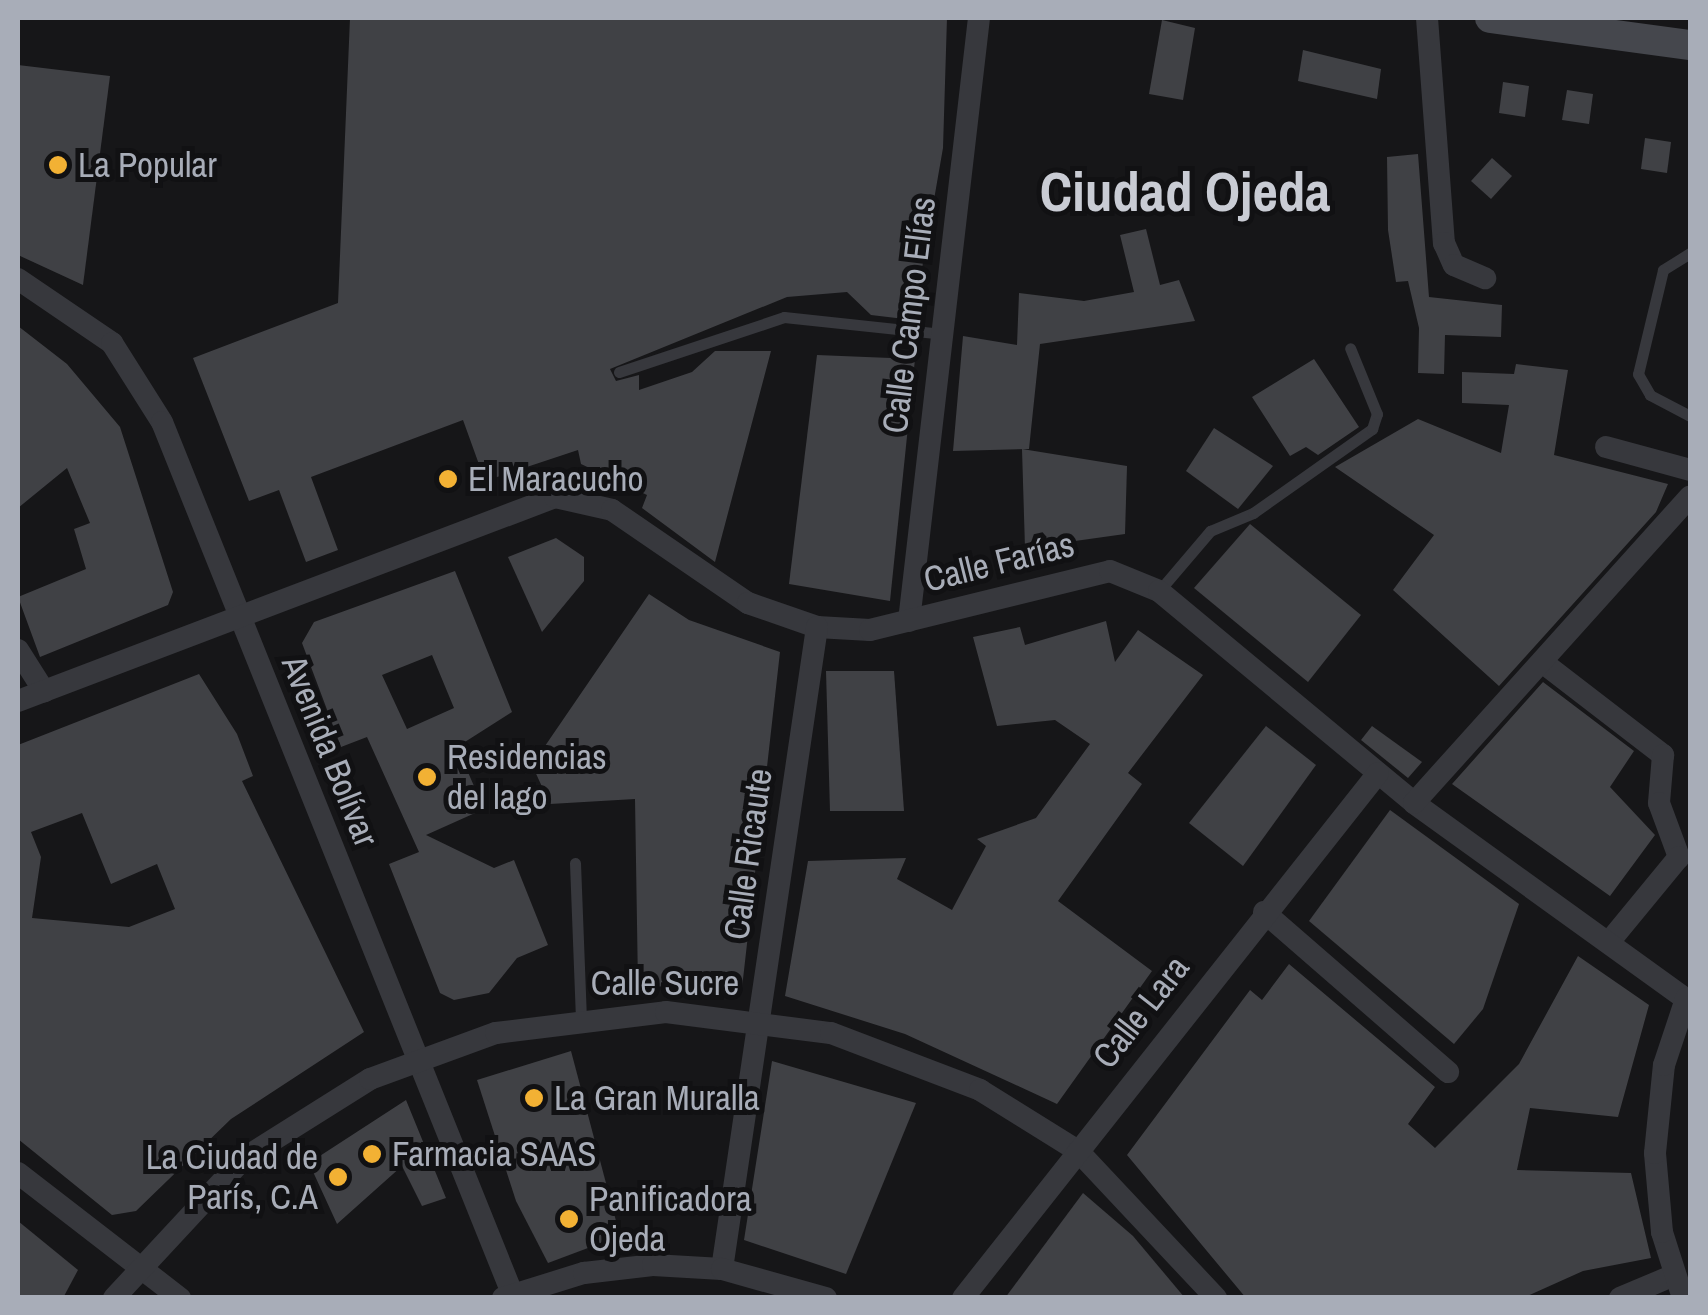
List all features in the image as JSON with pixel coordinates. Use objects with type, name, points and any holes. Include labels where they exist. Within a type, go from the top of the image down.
[{"type":"street","name":"Calle Campo Elías","points":[[908,621],[979,18]]},
{"type":"street","points":[[1427,18],[1444,242],[1454,265],[1485,278]]},
{"type":"street","points":[[1490,18],[1690,45]]},
{"type":"street","name":"Avenida Bolívar","points":[[18,279],[85,318],[146,390],[510,1296]]},
{"type":"street","points":[[1606,447],[1690,470]]},
{"type":"street","name":"Calle Farías","points":[[18,700],[555,497],[612,510],[748,602],[817,627],[908,621],[1110,571],[1159,591],[1414,803],[1688,1001]]},
{"type":"street","points":[[1414,803],[1546,666],[1690,497]]},
{"type":"street","name":"Calle Ricaute","points":[[722,1269],[817,627]]},
{"type":"street","points":[[18,650],[44,690]]},
{"type":"street","points":[[1546,666],[1662,755],[1660,803],[1679,857],[1609,942]]},
{"type":"street","name":"Calle Lara","points":[[963,1298],[1264,912],[1378,773]]},
{"type":"street","points":[[1264,912],[1448,1072]]},
{"type":"street","points":[[1683,1298],[1672,1276],[1656,1196],[1656,1110],[1688,1001]]},
{"type":"street","name":"Calle Sucre","points":[[114,1298],[138,1265],[206,1192],[283,1130],[415,1059],[581,1017],[759,1019],[919,1062],[1078,1151],[1216,1298]]},
{"type":"street","points":[[18,1173],[180,1298]]},
{"type":"street","points":[[510,1296],[618,1268],[722,1269],[826,1298]]},
{"type":"street","points":[[1620,1298],[1672,1276]]},
{"type":"lane","points":[[1690,253],[1662,270],[1638,374],[1650,395],[1690,416]]},
{"type":"lane","points":[[618,372],[784,316],[942,334]]},
{"type":"lane","points":[[1159,591],[1210,531],[1252,513],[1372,429],[1377,414],[1350,348]]},
{"type":"lane","points":[[574,864],[581,1017]]},
{"type":"building","points":[[350,18],[947,18],[943,148],[913,320],[871,315],[847,292],[787,297],[610,369],[616,381],[639,375],[639,390],[692,372],[715,351],[771,351],[715,562],[642,508],[647,495],[581,464],[578,450],[485,481],[463,420],[311,477],[338,550],[306,562],[279,490],[249,501],[193,358],[338,303]]},
{"type":"building","points":[[1162,20],[1195,28],[1183,100],[1149,94]]},
{"type":"building","points":[[1303,50],[1381,69],[1377,99],[1298,81]]},
{"type":"building","name":"La Popular","points":[[18,65],[110,76],[83,285],[18,255]]},
{"type":"building","points":[[1503,82],[1529,86],[1525,117],[1499,113]]},
{"type":"building","points":[[1567,90],[1593,94],[1589,124],[1562,120]]},
{"type":"building","points":[[1645,138],[1671,142],[1667,173],[1641,169]]},
{"type":"building","points":[[1418,154],[1429,297],[1502,305],[1501,337],[1445,335],[1444,374],[1418,373],[1419,328],[1408,281],[1396,282],[1388,230],[1387,157]]},
{"type":"building","points":[[1492,158],[1512,176],[1491,199],[1471,181]]},
{"type":"building","points":[[1146,229],[1160,285],[1179,280],[1195,321],[1040,344],[1029,449],[953,451],[963,336],[1017,345],[1019,293],[1084,301],[1134,292],[1120,235]]},
{"type":"building","points":[[18,326],[67,364],[120,427],[173,592],[168,605],[40,657],[18,597],[86,569],[74,529],[90,523],[67,468],[18,508]]},
{"type":"building","points":[[817,355],[915,359],[890,601],[789,584]]},
{"type":"building","points":[[1314,359],[1359,427],[1318,455],[1306,447],[1290,456],[1252,397]]},
{"type":"building","points":[[1516,364],[1568,370],[1554,455],[1668,484],[1656,512],[1499,686],[1393,590],[1434,535],[1335,467],[1418,419],[1501,453],[1509,405],[1462,403],[1462,372],[1514,374]]},
{"type":"building","points":[[1214,428],[1273,466],[1238,509],[1186,471]]},
{"type":"building","points":[[1022,449],[1127,466],[1125,534],[1025,548]]},
{"type":"building","points":[[1250,524],[1361,615],[1308,682],[1194,588]]},
{"type":"building","points":[[556,538],[584,557],[584,581],[542,632],[508,557]]},
{"type":"building","points":[[455,571],[512,712],[457,747],[484,809],[426,835],[494,868],[514,860],[548,945],[517,958],[489,993],[454,1000],[440,993],[389,864],[419,852],[367,737],[341,747],[302,643],[314,622]],"holes":[[[432,655],[454,708],[407,729],[382,675]]]},
{"type":"building","points":[[649,594],[689,620],[780,652],[742,988],[638,986],[635,799],[550,804],[532,765]]},
{"type":"building","points":[[1106,621],[1115,662],[1138,630],[1203,675],[1128,773],[1142,784],[1058,901],[1152,971],[1057,1104],[905,1034],[785,996],[808,861],[906,858],[897,879],[952,910],[986,846],[977,839],[1036,818],[1090,744],[1055,720],[997,726],[973,637],[1020,627],[1025,645]]},
{"type":"building","points":[[826,671],[894,671],[904,811],[830,811]]},
{"type":"building","points":[[199,674],[237,734],[253,776],[242,781],[364,1032],[231,1119],[136,1211],[112,1215],[18,1139],[18,745]],"holes":[[[82,813],[111,884],[157,864],[175,909],[129,927],[32,918],[41,857],[31,832]]]},
{"type":"building","points":[[1543,682],[1634,751],[1610,787],[1655,835],[1610,896],[1452,784]]},
{"type":"building","points":[[1266,726],[1316,765],[1243,866],[1189,823]]},
{"type":"building","points":[[1372,726],[1422,762],[1408,778],[1361,740]]},
{"type":"building","points":[[1390,810],[1519,904],[1483,1009],[1454,1044],[1309,921]]},
{"type":"building","points":[[1578,956],[1649,1005],[1618,1117],[1530,1108],[1517,1170],[1631,1173],[1651,1258],[1583,1271],[1523,1298],[1246,1298],[1127,1155],[1250,990],[1262,1000],[1289,964],[1435,1087],[1408,1124],[1435,1148],[1519,1064]]},
{"type":"building","points":[[571,1051],[620,1236],[548,1263],[516,1201],[477,1080]]},
{"type":"building","points":[[772,1061],[916,1103],[846,1274],[744,1240]]},
{"type":"building","points":[[406,1100],[446,1198],[422,1206],[402,1166],[337,1224],[309,1163]]},
{"type":"building","points":[[1083,1193],[1133,1236],[1185,1298],[1005,1298]]},
{"type":"building","points":[[18,1221],[78,1270],[63,1298],[18,1298]]},
{"type":"place","name":"La Popular","points":[[58,165]]},
{"type":"place","name":"El Maracucho","points":[[448,479]]},
{"type":"place","name":"Residencias del lago","points":[[427,777]]},
{"type":"place","name":"La Gran Muralla","points":[[534,1098]]},
{"type":"place","name":"Farmacia SAAS","points":[[372,1154]]},
{"type":"place","name":"La Ciudad de París, C.A","points":[[338,1177]]},
{"type":"place","name":"Panificadora Ojeda","points":[[569,1219]]},
{"type":"district","name":"Ciudad Ojeda","points":[[1185,192]]}]
